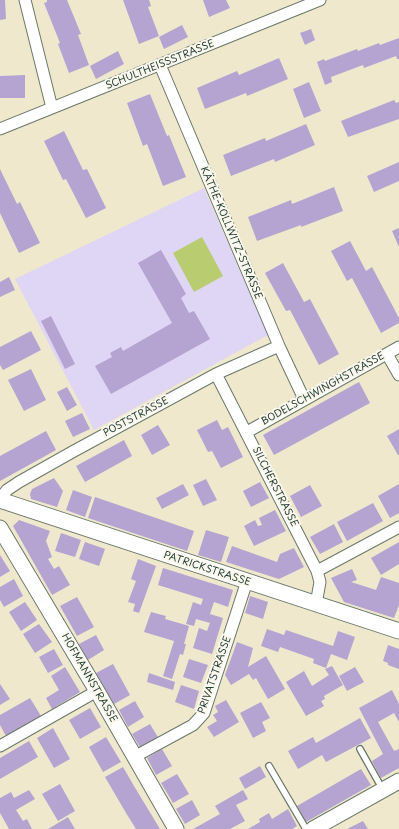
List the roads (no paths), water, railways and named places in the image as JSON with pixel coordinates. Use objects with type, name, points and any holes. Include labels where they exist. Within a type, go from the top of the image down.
[{"type":"main road","name":"PATRICKSTRASSE","points":[[0,499],[7,506],[399,631]]},
{"type":"main road","name":"HOFMANNSTRASSE","points":[[0,528],[97,691],[176,829]]},
{"type":"main road","points":[[323,827],[399,781]]},
{"type":"street","points":[[25,0],[52,108]]},
{"type":"street","name":"SCHULTHEISSSTRASSE","points":[[0,129],[320,0]]},
{"type":"street","name":"KÄTHE-KOLLWITZ-STRASSE","points":[[160,65],[279,346],[304,399]]},
{"type":"street","name":"POSTSTRASSE","points":[[0,499],[8,490],[19,482],[216,374],[279,346]]},
{"type":"street","name":"BODELSCHWINGHSTRASSE","points":[[247,432],[399,347]]},
{"type":"street","points":[[387,354],[399,376]]},
{"type":"street","name":"SILCHERSTRASSE","points":[[216,374],[317,571],[320,582],[316,604]]},
{"type":"street","points":[[317,571],[399,526]]},
{"type":"street","name":"PRIVATSTRASSE","points":[[134,757],[193,725],[204,713],[247,582]]},
{"type":"street","points":[[0,746],[97,691]]},
{"type":"lane","points":[[360,749],[383,790]]},
{"type":"lane","points":[[269,766],[306,829]]}]
